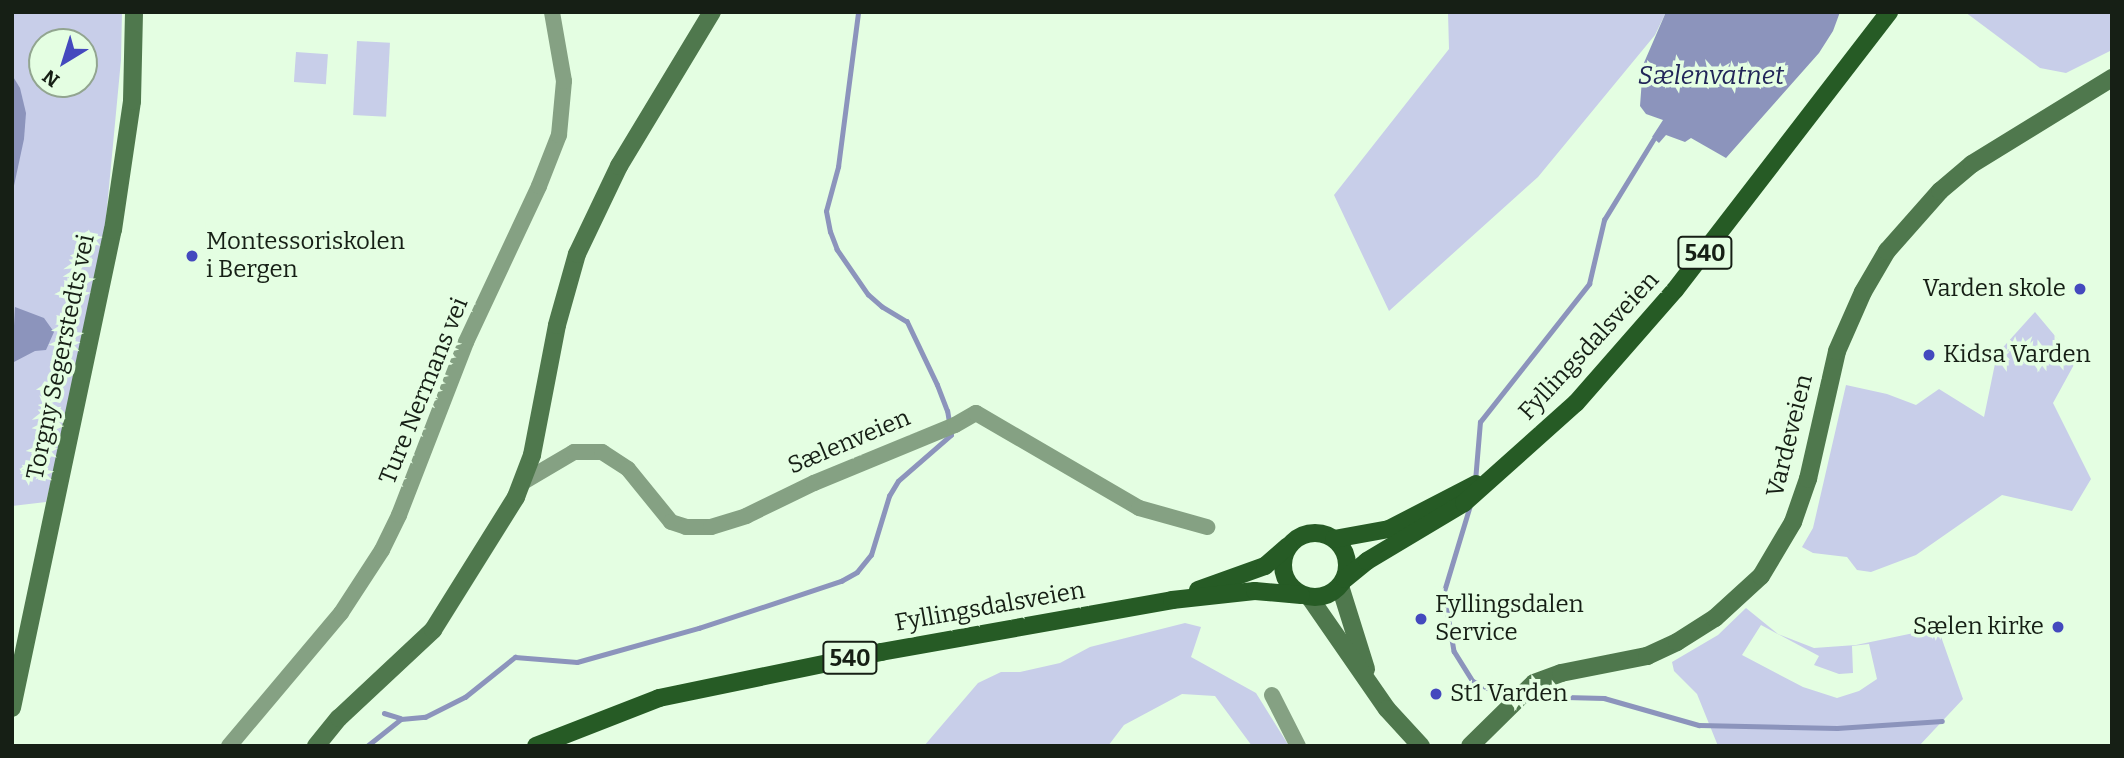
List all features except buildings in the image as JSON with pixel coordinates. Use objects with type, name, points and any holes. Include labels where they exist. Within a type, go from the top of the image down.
[{"type":"main road","name":"Torgny Segerstedts vei","points":[[12,708],[113,230],[132,101],[135,12]]},
{"type":"main road","name":"Sælenveien","points":[[316,746],[339,718],[388,676],[433,630],[523,482],[537,430],[565,291],[577,254],[619,166],[712,12]]},
{"type":"main road","name":"Fyllingsdalsveien","points":[[1342,582],[1384,551],[1442,518],[1498,473],[1576,403],[1632,342],[1720,233],[1889,12]]},
{"type":"main road","name":"Vardeveien","points":[[1470,746],[1534,683],[1561,673],[1647,656],[1677,642],[1715,618],[1761,576],[1793,522],[1808,479],[1837,351],[1863,292],[1887,251],[1940,191],[1972,163],[2112,78]]},
{"type":"main road","name":"Fyllingsdalsveien","points":[[1334,539],[1389,529],[1498,473]]},
{"type":"main road","name":"540","points":[[1289,545],[1305,534],[1315,533],[1334,539]]},
{"type":"main road","points":[[1334,539],[1346,556],[1342,582],[1368,679]]},
{"type":"main road","name":"Fyllingsdalsveien","points":[[1172,600],[1265,566],[1289,545]]},
{"type":"main road","points":[[1289,545],[1284,554],[1283,574],[1287,583],[1305,596],[1368,679],[1387,709],[1421,746]]},
{"type":"main road","name":"540","points":[[1305,596],[1328,595],[1342,582]]},
{"type":"main road","name":"Fyllingsdalsveien","points":[[536,746],[616,712],[701,688],[1172,600],[1255,591],[1305,596]]},
{"type":"street","name":"Ture Nermans vei","points":[[229,746],[341,613],[382,550],[399,515],[466,342],[540,186],[559,135],[564,81],[560,44],[552,12]]},
{"type":"street","name":"Sælenveien","points":[[523,482],[574,452],[602,452],[628,469],[671,522],[687,527],[711,527],[746,516],[802,488],[950,427],[976,413],[1139,508],[1207,527]]},
{"type":"street","points":[[1272,695],[1298,746]]},
{"type":"shaded area","points":[[12,12],[122,12],[121,60],[105,229],[46,502],[12,506]]},
{"type":"shaded area","points":[[1448,12],[1666,12],[1655,35],[1538,177],[1389,311],[1334,195],[1449,49]]},
{"type":"shaded area","points":[[1965,12],[2112,12],[2112,50],[2066,73],[2040,68]]},
{"type":"shaded area","points":[[357,41],[390,43],[386,117],[353,115]]},
{"type":"shaded area","points":[[296,52],[328,54],[326,84],[294,82]]},
{"type":"shaded area","points":[[2035,312],[2076,361],[2053,403],[2091,479],[2072,511],[2002,495],[1916,555],[1871,572],[1857,570],[1847,557],[1813,553],[1802,547],[1813,528],[1846,385],[1887,394],[1916,405],[1939,389],[1984,417],[1997,354]]},
{"type":"shaded area","points":[[1746,608],[1778,634],[1814,648],[1856,645],[1938,628],[1963,699],[1919,746],[1718,746],[1697,694],[1674,671],[1672,662],[1718,635]],"holes":[[[1761,625],[1819,656],[1814,665],[1839,674],[1853,673],[1852,646],[1869,644],[1877,679],[1859,691],[1837,698],[1803,687],[1742,655]]]},
{"type":"shaded area","points":[[1185,623],[1201,627],[1191,657],[1256,693],[1289,746],[1252,746],[1215,696],[1182,694],[1124,725],[1108,746],[924,746],[978,683],[1001,672],[1020,672],[1060,663],[1090,647]]},
{"type":"water","name":"Sælenvatnet","points":[[1666,12],[1840,12],[1833,31],[1819,53],[1726,158],[1691,138],[1685,142],[1666,135],[1659,143],[1652,137],[1663,120],[1646,114],[1640,106],[1643,65]]},
{"type":"water","points":[[12,75],[20,88],[26,113],[24,139],[12,195]]},
{"type":"water","points":[[15,307],[44,318],[54,332],[46,350],[35,351],[12,363]]},
{"type":"waterway","points":[[367,746],[401,719],[425,717],[465,697],[515,657],[577,662],[699,628],[841,581],[857,572],[871,555],[889,496],[898,481],[951,435],[947,411],[937,385],[907,322],[868,295],[837,250],[830,232],[826,211],[838,167],[858,12]]},
{"type":"waterway","points":[[1475,481],[1480,422],[1589,284],[1604,220],[1653,140]]},
{"type":"waterway","points":[[1470,507],[1444,593],[1454,651],[1473,681],[1497,692],[1515,695]]},
{"type":"waterway","points":[[1527,696],[1604,698],[1699,725],[1837,728],[1942,721]]},
{"type":"waterway","points":[[384,713],[400,718]]},
{"type":"place","name":"Montessoriskolen i Bergen","points":[[192,256]]},
{"type":"place","name":"Varden skole","points":[[2080,289]]},
{"type":"place","name":"Kidsa Varden","points":[[1929,355]]},
{"type":"place","name":"Fyllingsdalen Service","points":[[1421,619]]},
{"type":"place","name":"Sælen kirke","points":[[2058,627]]},
{"type":"place","name":"St1 Varden","points":[[1436,694]]}]
